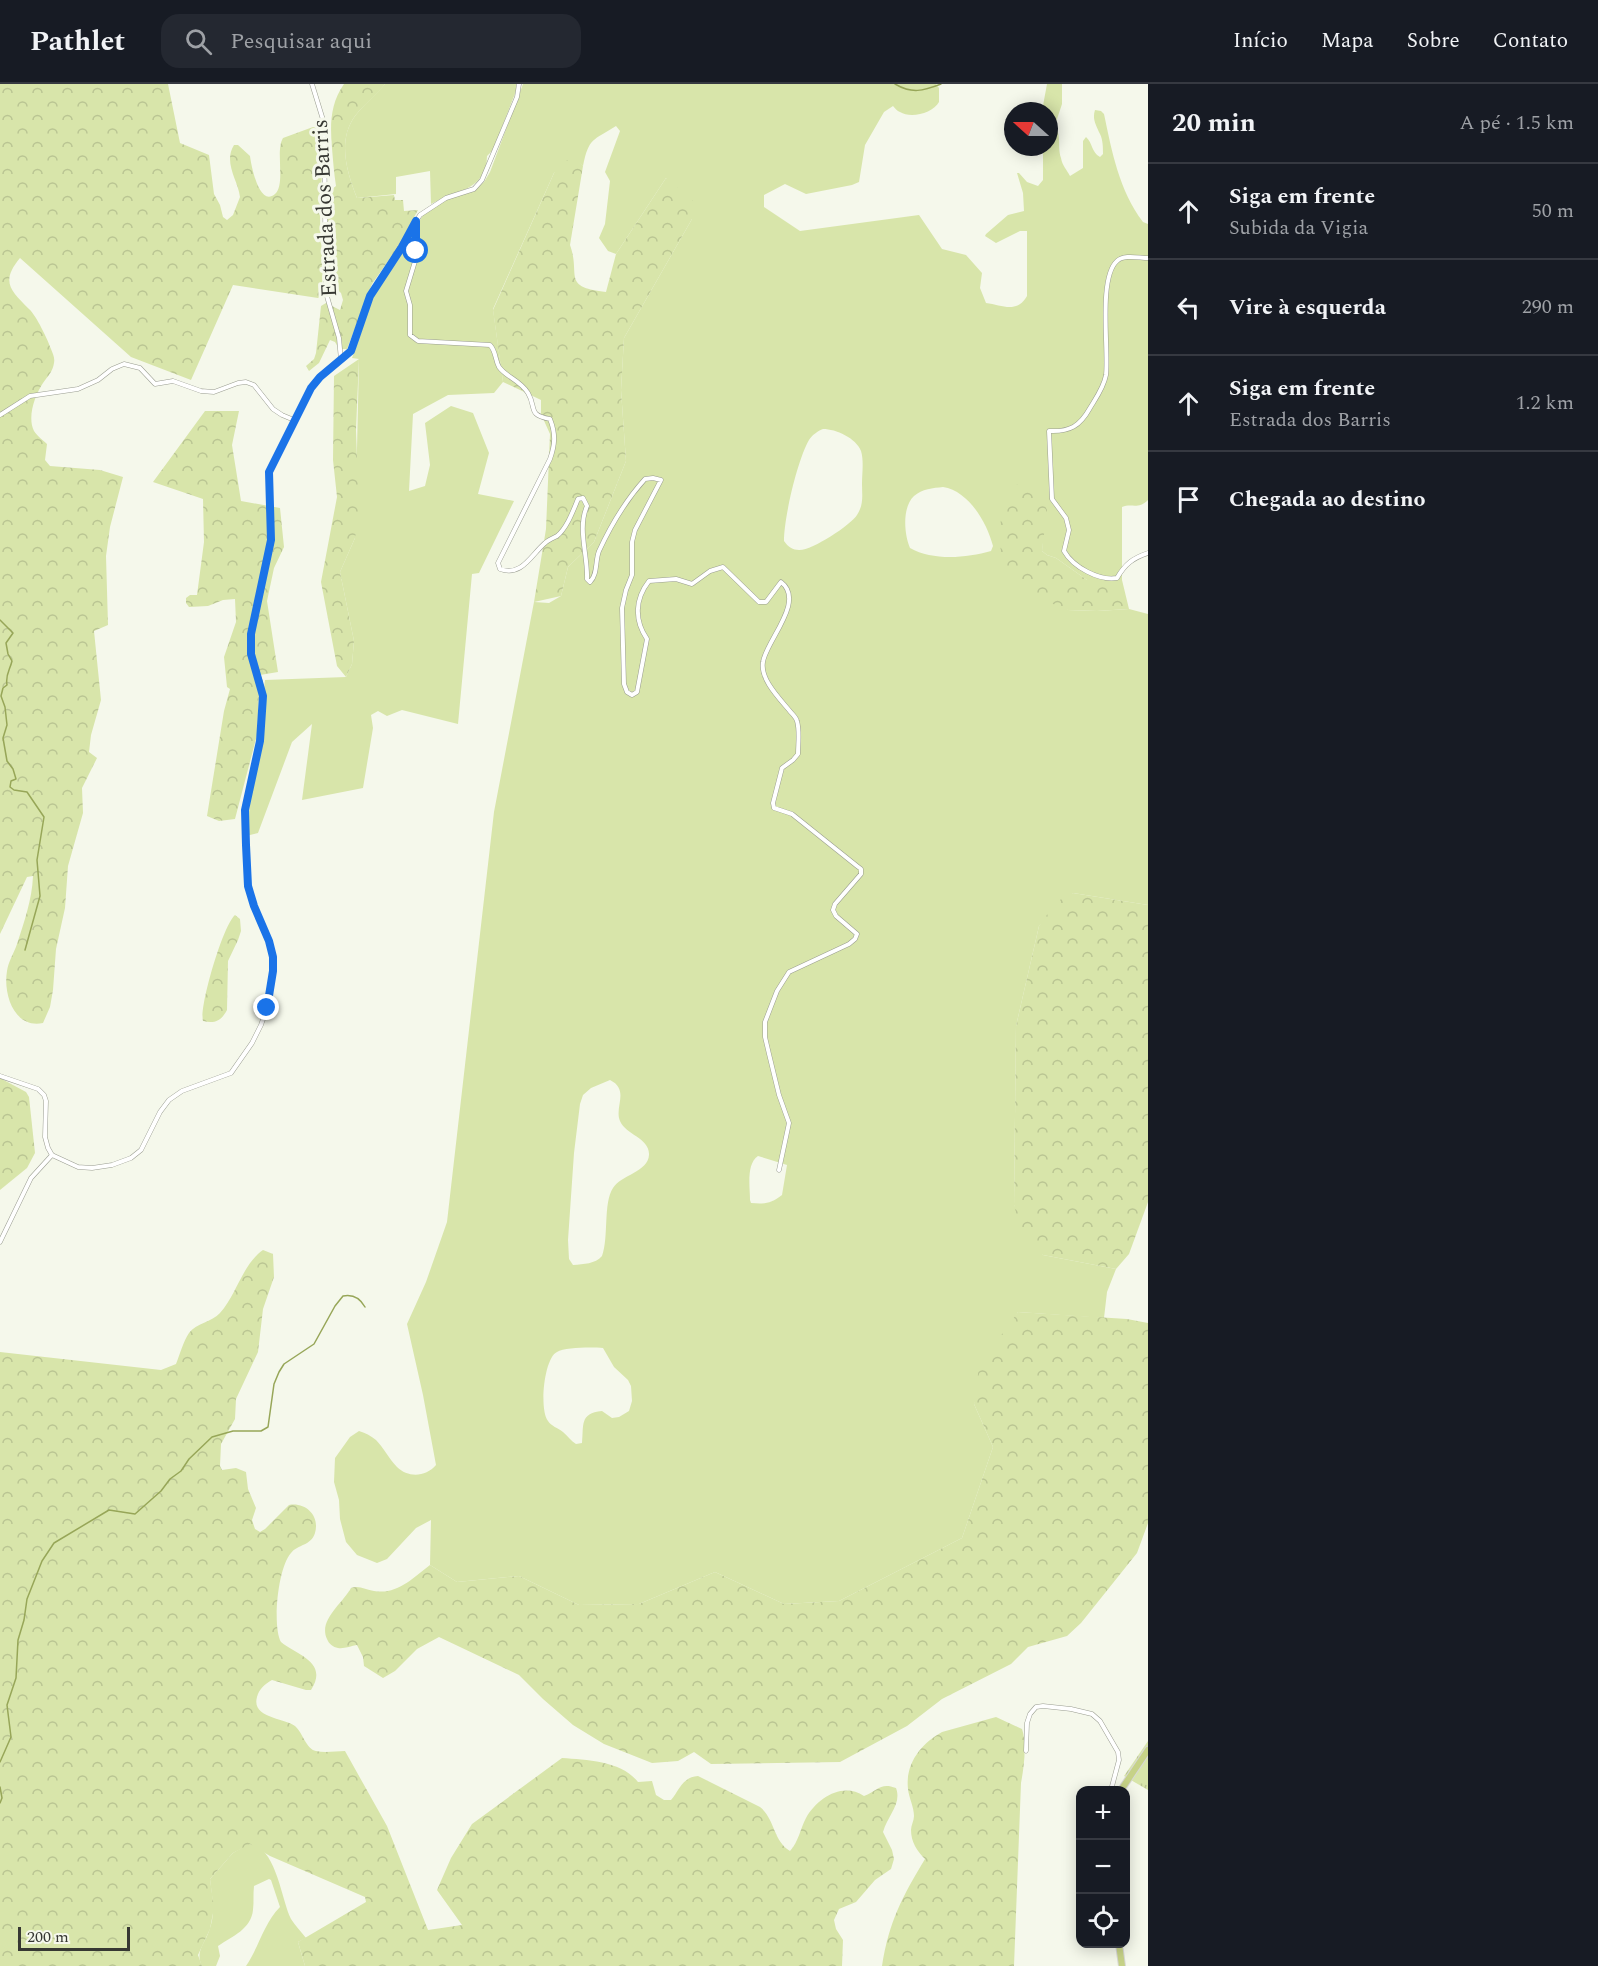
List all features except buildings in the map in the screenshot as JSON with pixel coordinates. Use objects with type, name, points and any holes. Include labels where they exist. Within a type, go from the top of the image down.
[{"type":"main road","points":[[1123,1786],[1148,1750]]},
{"type":"main road","points":[[1120,1948],[1122,1966]]},
{"type":"street","name":"Estrada dos Barris","points":[[312,84],[324,123],[326,293],[339,338],[341,360]]},
{"type":"street","points":[[0,1076],[38,1089],[44,1095],[46,1101],[45,1137],[52,1155],[78,1167],[92,1168],[111,1165],[131,1158],[141,1150],[159,1112],[169,1100],[182,1091],[231,1073],[252,1043],[267,1008],[273,971],[273,957],[269,941],[248,886],[245,810],[260,741],[263,696],[251,654],[251,634],[271,540],[269,472],[311,388],[320,377],[351,351],[370,296],[416,221],[426,210],[446,198],[474,189],[482,180],[517,98],[519,84]]},
{"type":"street","points":[[416,221],[417,258],[406,291],[410,305],[410,335],[418,341],[490,345],[500,367],[528,392],[534,412],[542,418],[550,419],[552,424],[555,445],[550,459],[498,563],[500,569],[516,570],[526,564],[545,542],[558,535],[564,528],[578,499],[583,498],[586,506],[582,517],[588,565],[587,579],[590,582],[595,577],[598,554],[632,494],[645,479],[660,480],[635,530],[632,542],[632,575],[622,608],[624,684],[627,692],[632,695],[637,692],[647,639],[639,628],[639,602],[642,590],[649,581],[676,579],[692,584],[710,570],[723,567],[759,602],[766,602],[781,582],[785,584],[789,603],[786,615],[770,643],[763,659],[762,669],[769,683],[797,720],[798,754],[782,768],[773,803],[774,808],[792,814],[861,869],[861,873],[835,904],[833,910],[836,916],[857,934],[855,939],[789,972],[777,991],[765,1022],[765,1037],[771,1064],[789,1123],[779,1170]]},
{"type":"street","points":[[1148,258],[1124,257],[1116,262],[1107,293],[1106,376],[1100,392],[1084,420],[1074,428],[1049,431],[1052,499],[1066,518],[1069,530],[1064,551],[1068,558],[1104,579],[1111,579],[1117,578],[1123,567],[1134,558],[1148,553]]},
{"type":"street","points":[[0,415],[30,396],[78,389],[124,364],[140,368],[155,384],[173,381],[201,391],[214,392],[238,382],[246,382],[254,385],[273,409],[294,420]]},
{"type":"street","points":[[0,1242],[30,1178],[52,1155]]},
{"type":"street","points":[[1026,1751],[1027,1723],[1036,1707],[1071,1709],[1092,1714],[1100,1721],[1118,1752],[1119,1760],[1112,1786]]},
{"type":"green space","points":[[0,84],[168,84],[180,143],[209,155],[214,194],[223,217],[227,220],[233,215],[240,197],[230,158],[234,145],[238,145],[250,156],[260,190],[269,197],[275,194],[280,183],[280,151],[283,138],[313,127],[320,129],[323,151],[320,203],[321,295],[318,298],[233,285],[191,380],[131,357],[20,258],[10,274],[10,286],[42,328],[54,358],[53,369],[37,394],[31,419],[34,431],[47,444],[45,460],[50,466],[100,470],[123,477],[110,527],[106,556],[108,625],[94,631],[101,700],[91,735],[89,752],[97,758],[82,788],[83,813],[68,866],[65,908],[56,949],[53,990],[50,1007],[43,1023],[25,1021],[18,1015],[9,999],[6,980],[27,911],[33,876],[27,877],[0,934]]},
{"type":"green space","points":[[344,84],[385,84],[355,116],[346,136],[347,167],[357,198],[394,195],[395,200],[403,200],[404,211],[418,210],[398,247],[372,284],[347,349],[339,349],[335,342],[330,340],[319,363],[309,371],[306,366],[314,359],[316,353],[321,306],[326,303],[340,310],[343,300],[341,293],[329,282],[327,193],[336,186],[331,123],[336,99]]},
{"type":"green space","points":[[385,84],[516,84],[516,91],[493,150],[487,156],[486,167],[476,183],[431,204],[430,171],[396,177],[396,194],[357,198],[347,167],[346,136],[355,116]]},
{"type":"green space","points":[[523,84],[936,84],[939,88],[939,102],[927,112],[910,115],[899,112],[893,106],[884,112],[865,145],[859,182],[806,194],[785,184],[764,195],[764,207],[800,231],[919,215],[942,249],[966,255],[982,273],[980,288],[986,303],[1014,307],[1023,302],[1027,296],[1027,231],[1020,231],[996,243],[985,236],[1008,215],[1024,211],[1023,193],[1017,173],[1027,182],[1038,186],[1043,180],[1043,156],[1058,156],[1058,134],[1063,165],[1070,176],[1083,168],[1083,141],[1086,137],[1097,155],[1100,157],[1103,154],[1102,139],[1095,122],[1095,110],[1104,114],[1122,184],[1128,197],[1143,222],[1148,224],[1148,500],[1138,506],[1122,507],[1122,580],[1087,580],[1056,558],[1047,555],[1042,551],[1043,536],[1008,495],[1068,610],[1129,609],[1148,614],[1148,905],[1073,893],[1039,926],[1016,1026],[1014,1205],[1043,1255],[1116,1269],[1107,1292],[1104,1318],[1018,1312],[974,1404],[993,1447],[962,1538],[839,1601],[784,1604],[715,1572],[639,1604],[579,1605],[519,1576],[457,1582],[430,1565],[431,1520],[416,1528],[387,1559],[377,1563],[357,1555],[346,1542],[340,1519],[339,1500],[334,1482],[335,1458],[350,1437],[359,1431],[376,1440],[401,1471],[417,1475],[427,1472],[436,1465],[407,1324],[426,1282],[447,1222],[494,812],[534,602],[549,603],[561,596],[568,567],[594,542],[626,461],[621,390],[624,338],[692,219],[666,178],[616,254],[608,251],[599,238],[605,224],[610,181],[605,172],[620,131],[616,126],[593,141],[587,150],[583,166],[578,162],[554,173],[493,309],[503,382],[494,393],[448,395],[413,414],[409,491],[425,486],[430,465],[425,423],[451,406],[473,413],[489,453],[478,494],[514,501],[479,573],[472,574],[458,724],[402,710],[387,716],[378,711],[371,715],[373,728],[363,788],[302,800],[312,724],[292,742],[258,833],[246,836],[265,680],[346,677],[352,664],[354,641],[340,572],[355,538],[359,359],[352,358],[370,305],[379,286],[425,212],[446,200],[473,191],[484,182],[490,172]],"holes":[[[823,429],[850,438],[861,451],[862,503],[857,515],[839,531],[821,542],[799,550],[784,541],[789,504],[804,449],[810,438]],[[943,487],[969,501],[990,537],[993,546],[991,551],[939,557],[910,548],[905,521],[910,501],[920,492]],[[610,1080],[619,1089],[620,1121],[627,1130],[646,1144],[649,1155],[644,1166],[617,1184],[610,1194],[602,1256],[593,1262],[573,1265],[569,1259],[568,1240],[580,1104],[583,1095],[591,1088]],[[758,1156],[787,1165],[782,1195],[767,1203],[751,1203],[750,1200],[750,1170]],[[603,1348],[614,1367],[628,1380],[631,1386],[632,1401],[629,1411],[619,1417],[612,1418],[602,1411],[589,1414],[584,1421],[582,1443],[576,1444],[551,1424],[545,1415],[543,1396],[546,1374],[553,1356],[561,1350]]]},
{"type":"green space","points":[[1047,84],[1062,84],[1062,104],[1058,116],[1058,102],[1044,102]]},
{"type":"green space","points":[[567,160],[579,162],[583,166],[570,245],[575,278],[583,287],[592,290],[606,292],[616,254],[666,178],[694,202],[692,219],[624,338],[621,390],[626,461],[594,542],[568,567],[561,596],[534,602],[546,529],[550,434],[541,414],[541,400],[503,382],[493,310],[554,173]]},
{"type":"green space","points":[[359,359],[356,430],[359,516],[355,538],[340,572],[354,641],[352,664],[346,677],[337,666],[321,582],[337,497],[333,460],[334,376]]},
{"type":"green space","points":[[205,411],[239,411],[232,445],[241,501],[280,508],[284,547],[274,568],[267,601],[278,672],[260,675],[257,735],[235,819],[219,821],[207,816],[224,711],[230,689],[227,687],[224,657],[236,622],[235,599],[223,600],[208,606],[189,607],[186,603],[186,598],[190,595],[197,595],[204,542],[203,499],[153,482]]},
{"type":"green space","points":[[1034,482],[1047,510],[1042,551],[1087,580],[1122,580],[1129,609],[1068,610],[1031,595],[1012,578],[1001,553],[999,534],[1002,512],[1008,495],[1016,485]]},
{"type":"green space","points":[[1073,893],[1148,905],[1148,1202],[1129,1254],[1116,1269],[1043,1255],[1023,1240],[1014,1205],[1016,1026],[1039,926],[1056,902]]},
{"type":"green space","points":[[235,915],[240,919],[241,931],[228,961],[227,1010],[217,1021],[203,1021],[213,966],[224,934]]},
{"type":"green space","points":[[0,1078],[26,1092],[29,1097],[35,1153],[27,1168],[0,1190]]},
{"type":"green space","points":[[263,1250],[273,1254],[274,1277],[263,1309],[258,1352],[236,1399],[235,1419],[221,1444],[220,1466],[222,1470],[236,1468],[246,1472],[248,1489],[256,1508],[252,1520],[255,1529],[260,1532],[289,1505],[306,1508],[313,1516],[316,1527],[313,1537],[291,1553],[286,1560],[278,1597],[277,1623],[281,1642],[309,1660],[314,1666],[316,1680],[311,1690],[306,1690],[272,1680],[259,1692],[257,1704],[264,1713],[295,1726],[313,1750],[345,1751],[387,1826],[428,1930],[462,1925],[437,1890],[451,1858],[472,1824],[562,1758],[603,1763],[623,1770],[638,1782],[652,1781],[656,1795],[664,1800],[671,1800],[688,1779],[698,1776],[760,1807],[769,1818],[780,1842],[790,1851],[811,1810],[824,1798],[840,1791],[856,1792],[864,1796],[880,1787],[891,1786],[896,1788],[897,1799],[883,1832],[894,1859],[891,1869],[875,1880],[856,1902],[839,1909],[834,1920],[836,1929],[843,1940],[842,1966],[305,1966],[298,1942],[366,1902],[365,1897],[270,1856],[250,1844],[233,1853],[210,1879],[214,1908],[210,1929],[198,1955],[202,1966],[0,1966],[0,1352],[161,1370],[176,1364],[185,1340],[192,1330],[220,1313],[250,1264]]},
{"type":"green space","points":[[1018,1312],[1127,1319],[1148,1323],[1148,1523],[1137,1553],[1081,1623],[1067,1636],[1028,1647],[1011,1664],[942,1699],[907,1726],[840,1762],[711,1764],[694,1752],[678,1761],[652,1763],[604,1744],[573,1725],[519,1675],[439,1637],[417,1649],[395,1671],[383,1678],[364,1666],[363,1657],[357,1645],[338,1648],[328,1641],[325,1632],[329,1618],[351,1588],[360,1587],[382,1592],[397,1588],[430,1565],[457,1582],[519,1576],[579,1605],[639,1604],[715,1572],[784,1604],[839,1601],[962,1538],[993,1447],[974,1404],[979,1366]]},
{"type":"green space","points":[[996,1717],[1022,1729],[1024,1742],[1014,1966],[882,1966],[888,1936],[898,1910],[925,1859],[915,1846],[911,1834],[914,1816],[908,1780],[912,1762],[928,1742],[942,1732]]},
{"type":"green space","points":[[1148,1741],[1148,1790],[1124,1776]]},
{"type":"green space","points":[[248,1844],[257,1846],[271,1862],[291,1919],[306,1938],[298,1942],[305,1966],[246,1966],[274,1913],[280,1907],[269,1879],[254,1886],[252,1917],[245,1927],[218,1946],[220,1956],[216,1966],[202,1966],[200,1952],[212,1918],[210,1879],[233,1853]]},
{"type":"waterway","points":[[895,84],[907,89],[918,90],[941,84]]},
{"type":"waterway","points":[[0,620],[13,633],[6,643],[12,661],[7,675],[7,685],[3,688],[1,696],[7,725],[3,738],[7,761],[16,779],[11,781],[10,787],[27,792],[44,817],[37,860],[40,896],[25,950]]},
{"type":"waterway","points":[[0,1762],[11,1737],[7,1705],[16,1678],[18,1640],[27,1599],[42,1561],[54,1543],[109,1510],[135,1514],[161,1491],[212,1437],[233,1431],[261,1431],[268,1427],[274,1384],[284,1364],[314,1344],[343,1296],[356,1297],[365,1307]]},
{"type":"waterway","points":[[0,1787],[2,1798],[0,1803]]},
{"type":"route","points":[[267,1008],[273,957],[248,886],[245,810],[262,722],[263,696],[251,654],[251,634],[271,540],[269,472],[311,388],[320,377],[348,356],[351,351],[374,288],[402,247],[416,221],[416,251]]}]
